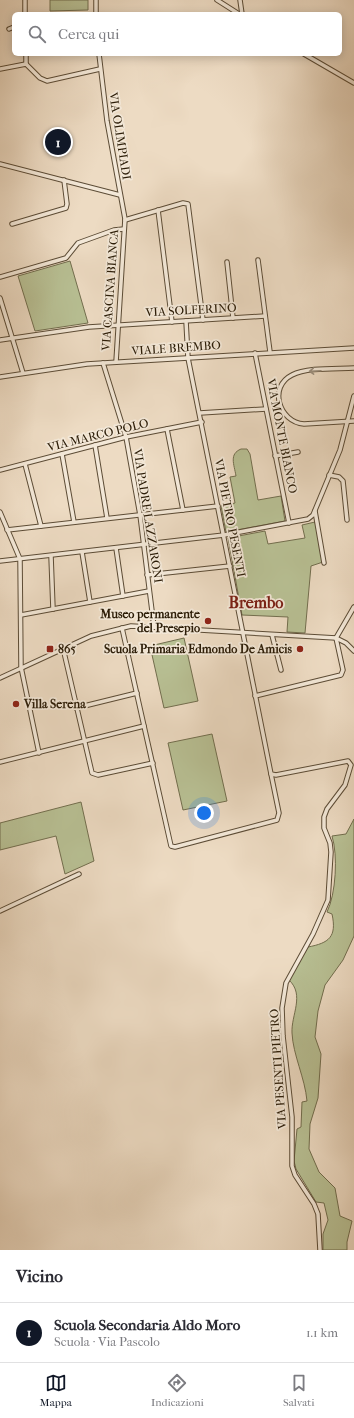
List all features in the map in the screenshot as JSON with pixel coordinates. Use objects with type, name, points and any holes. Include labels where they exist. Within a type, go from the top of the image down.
[{"type":"street","points":[[25,0],[25,12]]},
{"type":"street","points":[[96,0],[96,12]]},
{"type":"street","points":[[217,0],[236,12]]},
{"type":"street","points":[[240,0],[242,12]]},
{"type":"street","points":[[26,56],[26,64],[40,78],[47,81],[100,69]]},
{"type":"street","name":"VIA OLIMPIADI","points":[[99,56],[106,121],[125,220]]},
{"type":"street","points":[[307,56],[337,75],[354,83]]},
{"type":"street","points":[[0,70],[26,64]]},
{"type":"street","points":[[0,164],[120,195]]},
{"type":"street","points":[[12,224],[66,208],[68,204],[64,180]]},
{"type":"street","points":[[125,220],[184,203],[188,204],[203,320]]},
{"type":"street","points":[[158,210],[172,322]]},
{"type":"street","name":"VIA CASCINA BIANCA","points":[[116,362],[125,220]]},
{"type":"street","points":[[0,277],[66,258],[70,255],[74,246],[78,243],[114,230],[124,229]]},
{"type":"street","points":[[258,260],[270,352]]},
{"type":"street","points":[[227,262],[233,318]]},
{"type":"street","points":[[0,298],[23,373]]},
{"type":"street","name":"VIA SOLFERINO","points":[[0,340],[88,327],[265,316]]},
{"type":"street","name":"VIA PIETRO PESENTI","points":[[153,763],[168,843],[171,846],[174,847],[277,820],[279,813],[272,774],[255,696],[202,422],[188,358],[186,321]]},
{"type":"street","name":"VIALE BREMBO","points":[[0,377],[70,366],[103,363],[354,348]]},
{"type":"street","name":"VIA MONTE BIANCO","points":[[255,353],[289,523]]},
{"type":"street","name":"VIA PADRE LAZZARONI","points":[[103,363],[126,437],[140,515],[154,626]]},
{"type":"street","points":[[354,368],[295,374],[285,380],[278,395],[282,410],[296,423],[354,422]]},
{"type":"street","points":[[0,561],[224,535],[308,519],[315,510],[340,450],[354,396]]},
{"type":"street","points":[[200,412],[266,409]]},
{"type":"street","name":"VIA MARCO POLO","points":[[0,470],[126,437],[202,422]]},
{"type":"street","points":[[168,429],[183,510]]},
{"type":"street","points":[[95,445],[107,518]]},
{"type":"street","points":[[275,456],[298,452]]},
{"type":"street","points":[[62,454],[74,522]]},
{"type":"street","points":[[25,464],[41,526]]},
{"type":"street","points":[[329,475],[339,477],[343,481],[347,520]]},
{"type":"street","points":[[7,530],[218,506]]},
{"type":"street","points":[[315,510],[324,563]]},
{"type":"street","points":[[0,512],[20,559],[21,667],[39,752]]},
{"type":"street","points":[[116,548],[124,596]]},
{"type":"street","points":[[82,552],[90,602]]},
{"type":"street","points":[[51,556],[53,609]]},
{"type":"street","points":[[147,575],[230,566]]},
{"type":"street","points":[[21,615],[149,591]]},
{"type":"street","points":[[255,696],[340,676],[343,671],[336,638],[354,607]]},
{"type":"street","points":[[0,678],[93,635],[122,628],[154,626],[272,635],[336,638],[354,651]]},
{"type":"street","points":[[63,648],[83,741],[91,771],[94,775],[153,763],[122,628]]},
{"type":"street","points":[[272,635],[281,670]]},
{"type":"street","points":[[76,708],[137,693]]},
{"type":"street","points":[[0,762],[144,726]]},
{"type":"street","name":"VIA PESENTI PIETRO","points":[[272,774],[348,761],[352,765],[344,788],[327,809],[324,817],[324,829],[331,851],[328,900],[313,934],[284,988],[282,1008],[283,1036],[292,1117],[292,1166],[295,1175],[314,1204],[320,1220],[320,1250]]},
{"type":"street","points":[[0,911],[79,874]]},
{"type":"green space","points":[[50,0],[88,0],[88,10],[50,11]]},
{"type":"green space","points":[[70,261],[88,323],[35,331],[18,276]]},
{"type":"green space","points":[[247,449],[250,454],[258,500],[281,496],[285,521],[226,532],[221,506],[235,503],[230,477],[236,476],[233,460],[237,451]]},
{"type":"green space","points":[[315,522],[323,562],[311,566],[305,633],[287,632],[288,617],[242,615],[228,538],[265,531],[268,544],[305,538],[302,525]]},
{"type":"green space","points":[[184,638],[198,701],[164,708],[150,646]]},
{"type":"green space","points":[[212,734],[227,801],[183,810],[168,743]]},
{"type":"green space","points":[[81,802],[94,861],[65,874],[56,836],[0,850],[0,823]]},
{"type":"green space","points":[[354,819],[354,936],[343,960],[325,985],[318,1011],[315,1037],[321,1054],[318,1098],[310,1124],[309,1149],[319,1172],[335,1188],[340,1216],[352,1221],[347,1242],[347,1250],[323,1250],[323,1234],[328,1220],[324,1203],[316,1202],[296,1169],[294,1161],[297,1129],[301,1127],[302,1102],[307,1101],[304,1084],[294,1050],[292,1026],[297,999],[294,986],[289,980],[308,947],[326,941],[330,938],[333,922],[332,914],[327,912],[332,895],[335,874],[335,853],[332,836],[346,834]]},
{"type":"place","name":"Scuola Secondaria Aldo Moro","points":[[58,142]]},
{"type":"place","name":"Museo permanente del Presepio","points":[[208,621]]},
{"type":"place","name":"865","points":[[50,649]]},
{"type":"place","name":"Scuola Primaria Edmondo De Amicis","points":[[300,649]]},
{"type":"place","name":"Villa Serena","points":[[16,704]]},
{"type":"district","name":"Brembo","points":[[256,602]]}]
